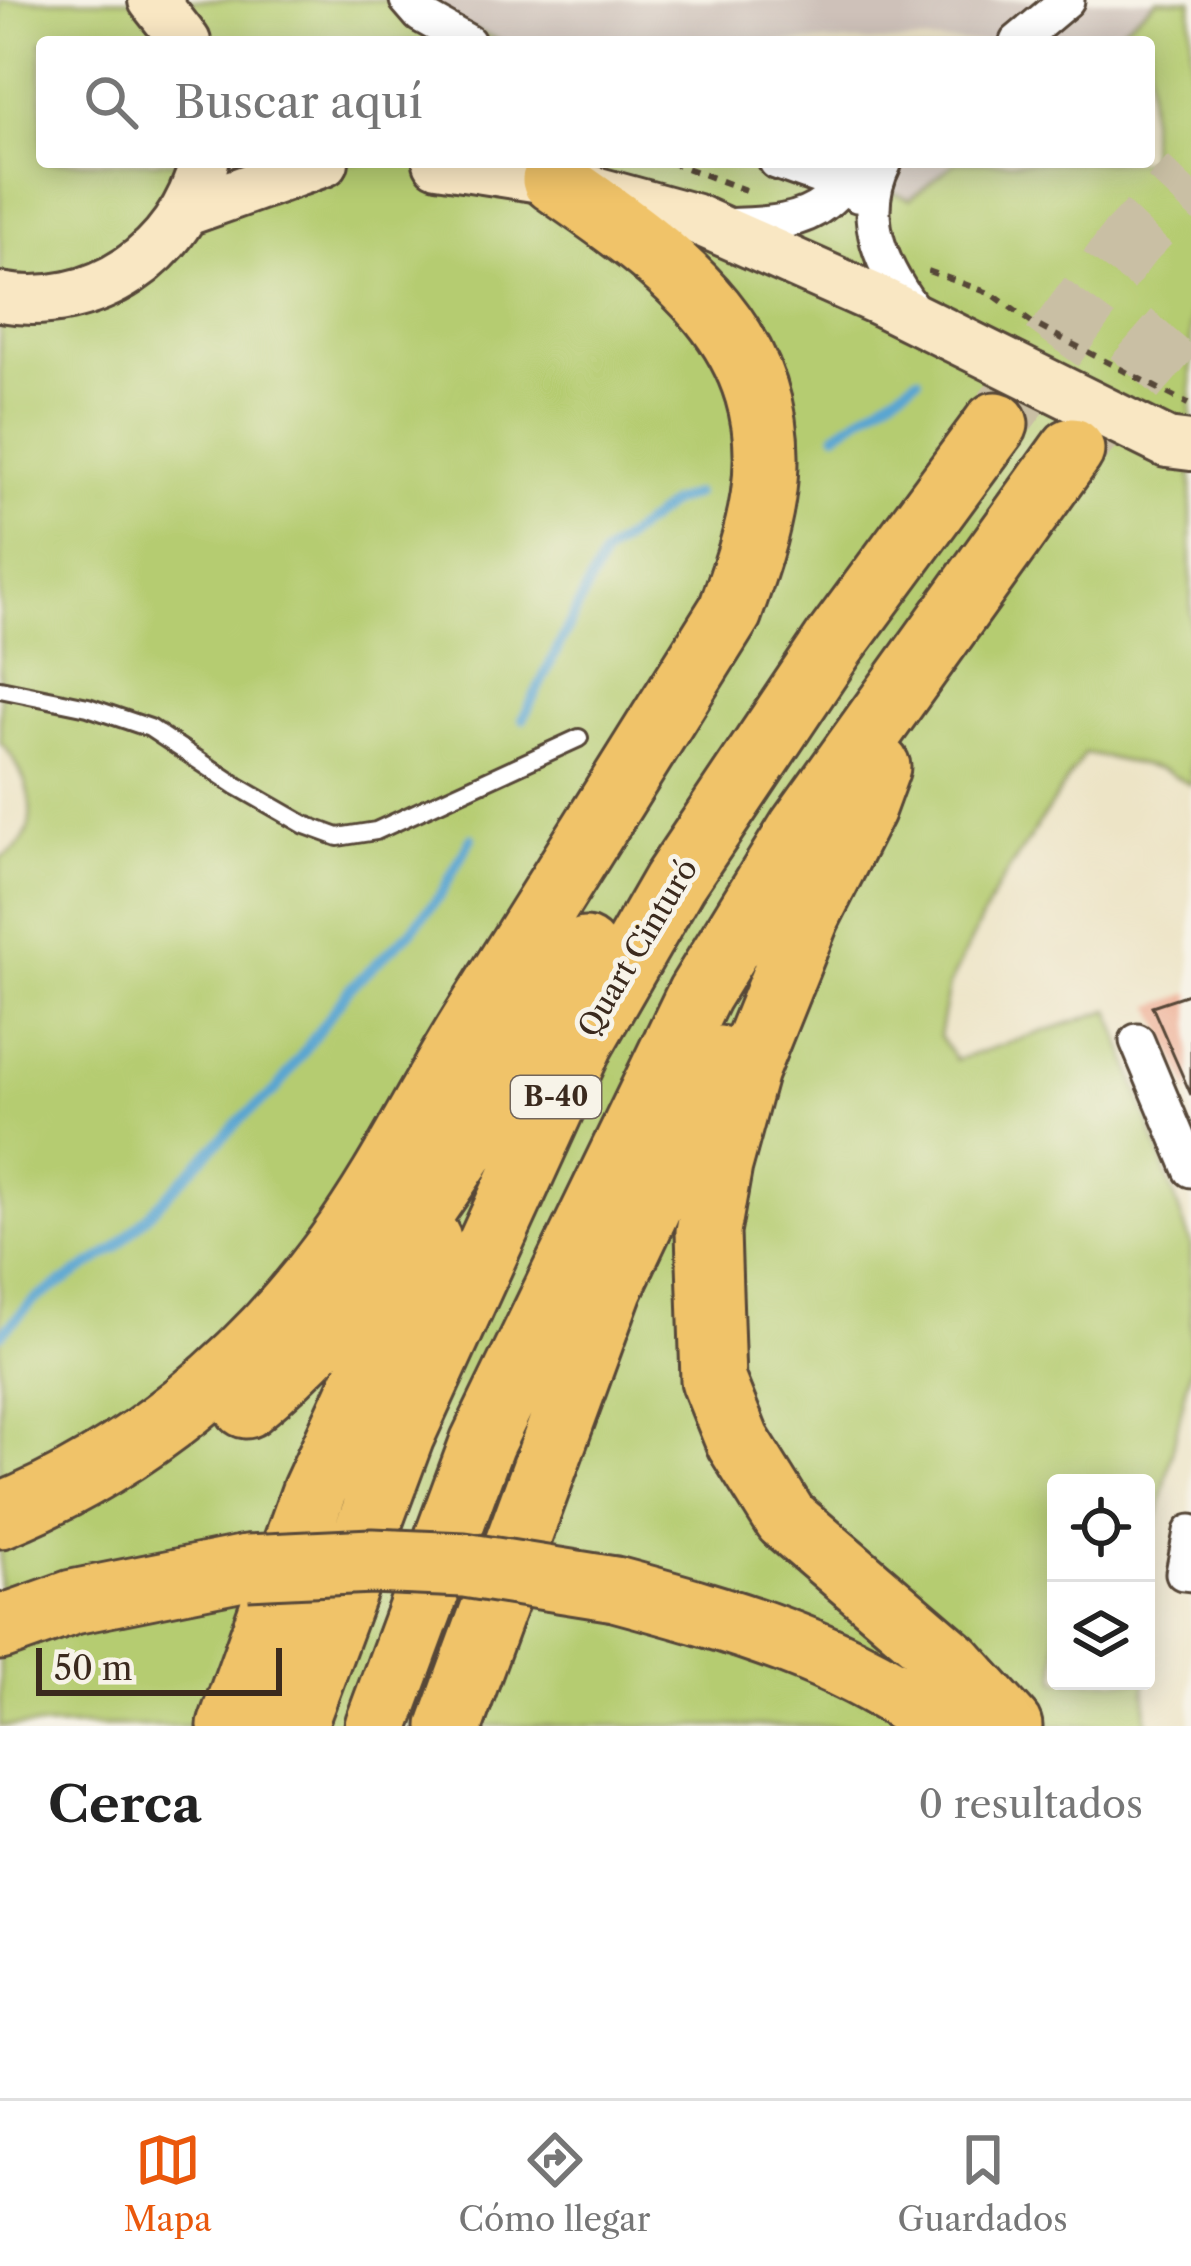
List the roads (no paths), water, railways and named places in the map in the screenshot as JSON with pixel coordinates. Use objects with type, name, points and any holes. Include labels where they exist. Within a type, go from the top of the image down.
[{"type":"highway","points":[[0,1516],[38,1501],[120,1454],[191,1403],[251,1351],[337,1248],[730,613],[751,553],[764,494],[763,415],[740,348],[716,312],[626,230],[554,180]]},
{"type":"highway","name":"Quart Cinturó","points":[[294,1726],[402,1436],[582,1042],[674,882],[832,645],[996,424]]},
{"type":"highway","name":"B-40","points":[[377,1726],[482,1443],[699,994],[801,828],[1072,450]]},
{"type":"highway","points":[[0,1556],[160,1477],[298,1364],[379,1266],[485,1119],[641,856],[774,667],[824,610],[922,524]]},
{"type":"highway","points":[[914,670],[863,808],[808,916],[746,1070],[719,1166],[708,1232],[713,1380],[738,1442],[787,1519],[952,1662],[1010,1726]]},
{"type":"highway","points":[[450,1726],[611,1287],[819,854],[858,751]]},
{"type":"highway","points":[[230,1726],[314,1491],[485,1119]]},
{"type":"highway","points":[[0,1628],[73,1602],[159,1581],[247,1567],[372,1561],[464,1565],[615,1588],[737,1622],[839,1662],[943,1726]]},
{"type":"street","points":[[153,0],[181,36]]},
{"type":"street","points":[[406,0],[420,15],[457,36]]},
{"type":"street","points":[[1024,36],[1067,0]]},
{"type":"street","points":[[0,297],[50,299],[103,285],[150,255],[184,212],[202,168]]},
{"type":"street","points":[[184,212],[307,168]]},
{"type":"street","points":[[477,168],[627,197],[716,227],[1185,441]]},
{"type":"street","points":[[801,168],[855,174]]},
{"type":"street","points":[[883,168],[874,220],[879,254],[923,323]]},
{"type":"street","points":[[716,227],[793,219],[823,205],[855,174]]},
{"type":"street","points":[[855,174],[858,195],[874,220]]},
{"type":"street","points":[[1137,1041],[1191,1170]]},
{"type":"street","points":[[1187,1573],[1191,1532]]},
{"type":"lane","points":[[0,689],[88,706],[150,728],[237,786],[305,825],[338,836],[376,831],[579,738]]},
{"type":"waterway","points":[[836,433],[918,378]]},
{"type":"waterway","points":[[523,719],[603,556],[671,503],[695,494]]},
{"type":"waterway","points":[[0,1335],[34,1300],[115,1249],[241,1119],[276,1090],[349,989],[410,932],[441,894],[471,838]]},
{"type":"tunnel","points":[[996,424],[1130,242],[1191,178]]},
{"type":"tunnel","points":[[1072,450],[1191,313]]}]
